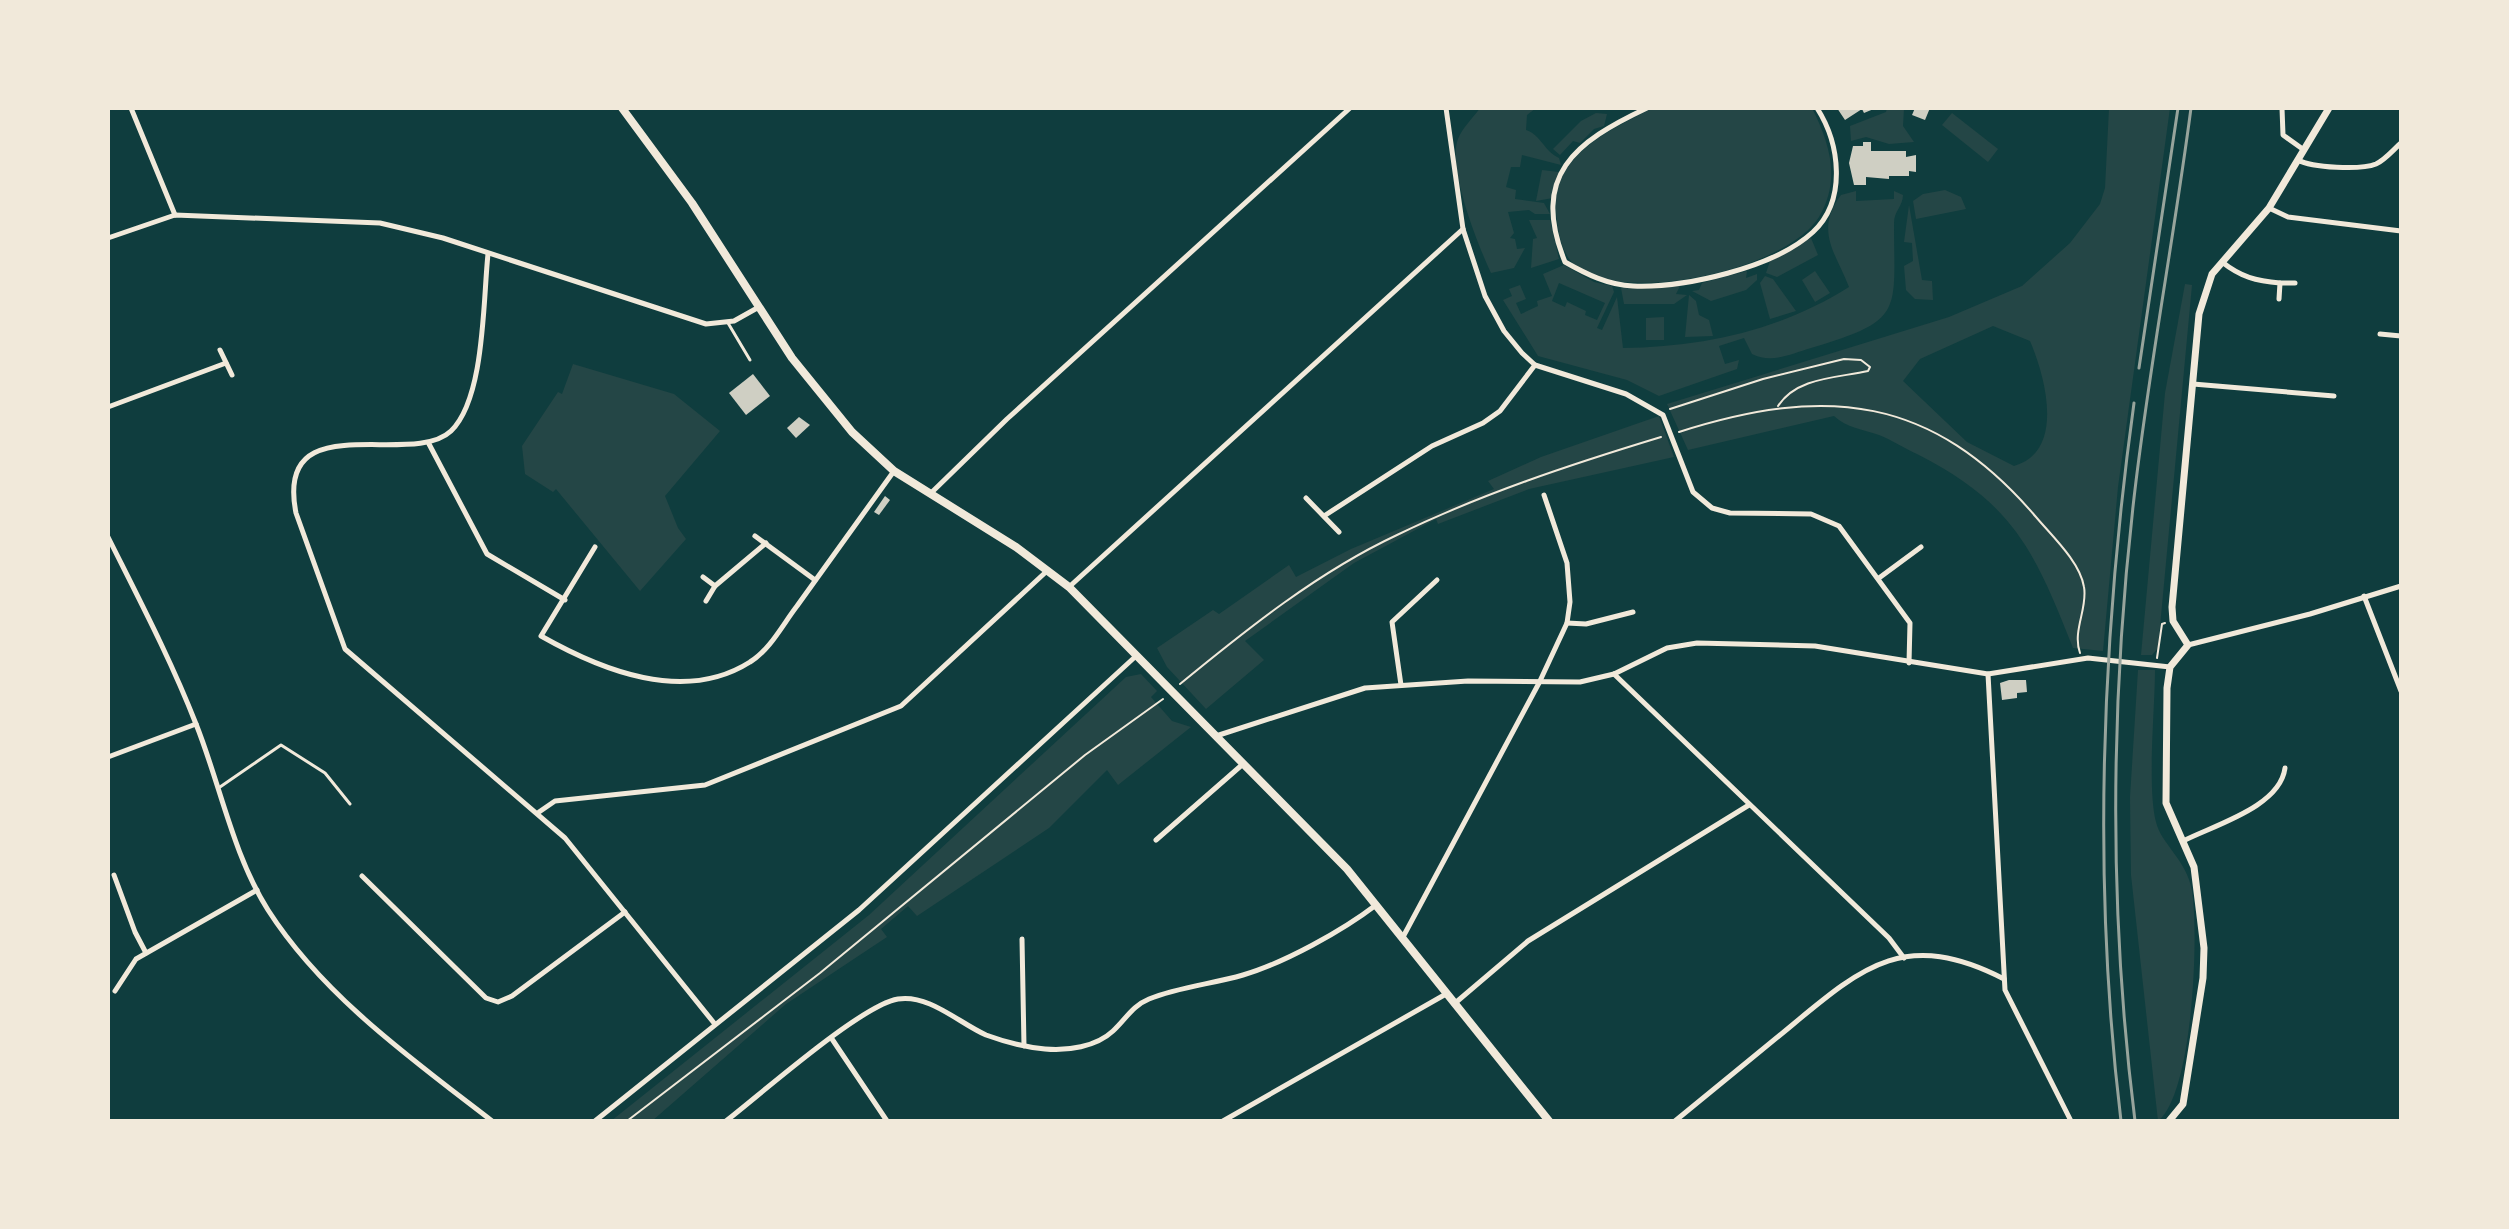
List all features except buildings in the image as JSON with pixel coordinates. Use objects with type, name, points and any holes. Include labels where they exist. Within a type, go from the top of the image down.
[{"type":"main road","points":[[622,108],[692,203],[814,387],[852,432],[894,471],[1048,569],[1069,587],[1377,904],[1453,1005],[1547,1120]]},
{"type":"street","points":[[131,108],[175,215]]},
{"type":"street","points":[[929,495],[1007,419],[1350,108]]},
{"type":"street","points":[[1446,108],[1463,229],[1485,296],[1504,331],[1535,365],[1626,394],[1654,409],[1669,423],[1693,492],[1712,508],[1730,513],[1803,513],[1825,518],[1843,530],[1910,623],[1909,663]]},
{"type":"street","points":[[1647,108],[1596,132],[1562,169],[1553,206],[1558,245],[1565,262],[1584,273],[1631,286],[1705,279],[1774,255],[1814,232],[1837,189],[1835,148],[1817,108]]},
{"type":"street","points":[[2282,108],[2283,135],[2304,150]]},
{"type":"street","points":[[2188,645],[2173,621],[2192,384],[2204,293],[2222,262],[2269,208],[2329,108]]},
{"type":"street","points":[[2298,160],[2321,167],[2369,166],[2401,143]]},
{"type":"street","points":[[2269,208],[2288,217],[2401,231]]},
{"type":"street","points":[[108,238],[175,215],[380,223],[443,238],[696,321],[728,323],[760,307]]},
{"type":"street","points":[[1069,587],[1463,229]]},
{"type":"street","points":[[488,254],[472,391],[464,413],[450,432],[429,444],[339,445],[320,451],[311,457],[297,477],[296,513],[345,649],[418,715],[539,812],[565,838],[714,1023]]},
{"type":"street","points":[[2222,262],[2237,274],[2258,282],[2295,283]]},
{"type":"street","points":[[2279,299],[2280,283]]},
{"type":"street","points":[[2380,334],[2401,336]]},
{"type":"street","points":[[220,350],[232,375]]},
{"type":"street","points":[[108,407],[226,363]]},
{"type":"street","points":[[1324,516],[1432,446],[1492,417],[1535,365]]},
{"type":"street","points":[[2192,384],[2334,396]]},
{"type":"street","points":[[429,444],[487,554],[565,600]]},
{"type":"street","points":[[595,547],[541,636],[603,668],[635,677],[698,678],[730,671],[759,657],[894,471]]},
{"type":"street","points":[[1403,937],[1539,683],[1567,623],[1570,602],[1567,563],[1544,495]]},
{"type":"street","points":[[1306,498],[1339,532]]},
{"type":"street","points":[[755,536],[815,580]]},
{"type":"street","points":[[108,537],[172,666],[257,890],[298,951],[344,999],[492,1121]]},
{"type":"street","points":[[706,601],[715,586],[766,543]]},
{"type":"street","points":[[1879,578],[1921,547]]},
{"type":"street","points":[[539,812],[555,801],[705,785],[901,706],[1048,569]]},
{"type":"street","points":[[703,577],[715,586]]},
{"type":"street","points":[[1401,685],[1392,622],[1437,580]]},
{"type":"street","points":[[2170,1121],[2183,1104],[2203,978],[2199,891],[2194,867],[2166,803],[2170,667],[2188,645],[2310,614],[2401,586]]},
{"type":"street","points":[[2364,596],[2401,691]]},
{"type":"street","points":[[1567,623],[1586,624],[1633,612]]},
{"type":"street","points":[[1216,736],[1350,692],[1468,681],[1580,682],[1614,674],[1667,648],[1697,643],[1815,646],[1988,674],[2088,658],[2170,667]]},
{"type":"street","points":[[595,1121],[859,910],[1136,655]]},
{"type":"street","points":[[1614,674],[1889,938],[1904,958]]},
{"type":"street","points":[[1988,674],[2005,990],[2071,1121]]},
{"type":"street","points":[[108,757],[196,724]]},
{"type":"street","points":[[1156,840],[1243,764]]},
{"type":"street","points":[[2182,841],[2266,797],[2284,779],[2285,768]]},
{"type":"street","points":[[1453,1005],[1528,941],[1749,805]]},
{"type":"street","points":[[114,875],[146,953]]},
{"type":"street","points":[[362,876],[486,998],[498,1002],[512,996],[625,912]]},
{"type":"street","points":[[115,991],[128,968],[146,953],[257,890]]},
{"type":"street","points":[[726,1121],[878,1006],[907,999],[928,1004],[984,1034],[1024,1046],[1048,1050],[1088,1045],[1112,1032],[1127,1013],[1147,1000],[1258,970],[1335,931],[1377,904]]},
{"type":"street","points":[[1022,939],[1024,1046]]},
{"type":"street","points":[[1675,1121],[1836,988],[1870,967],[1904,958],[1952,956],[1977,964],[2004,979]]},
{"type":"street","points":[[1223,1121],[1446,994]]},
{"type":"street","points":[[832,1039],[887,1121]]},
{"type":"lane","points":[[728,323],[750,360]]},
{"type":"lane","points":[[220,787],[281,745],[325,773],[350,804]]},
{"type":"path","points":[[1654,409],[1664,411],[1763,379],[1844,359],[1861,360],[1870,367],[1803,386],[1784,396],[1778,407]]},
{"type":"path","points":[[1675,433],[1778,407],[1817,404],[1897,416],[1945,436],[2016,495],[2076,568],[2085,588],[2076,643]]},
{"type":"path","points":[[1187,678],[1254,625],[1395,535],[1521,485],[1662,437]]},
{"type":"path","points":[[2155,663],[2162,624],[2173,621]]},
{"type":"path","points":[[627,1121],[820,973],[1085,755],[1157,704]]},
{"type":"shaded area","points":[[1480,108],[1536,108],[1527,115],[1526,130],[1559,158],[1561,165],[1522,155],[1520,167],[1511,167],[1506,187],[1516,190],[1515,199],[1544,203],[1550,214],[1535,214],[1529,210],[1508,212],[1514,233],[1510,238],[1515,239],[1517,249],[1525,248],[1514,268],[1491,273],[1466,206],[1457,168],[1458,139]]},
{"type":"shaded area","points":[[1653,108],[1812,108],[1828,149],[1831,176],[1826,203],[1819,217],[1802,236],[1775,252],[1742,266],[1705,276],[1668,282],[1632,283],[1601,278],[1577,267],[1564,249],[1558,227],[1557,192],[1563,175],[1587,147]]},
{"type":"shaded area","points":[[1887,108],[1904,108],[1903,126],[1914,142],[1889,144],[1866,137],[1851,141],[1850,126],[1886,112]]},
{"type":"shaded area","points":[[2109,108],[2170,108],[2118,487],[2103,651],[2073,648],[2033,557],[1999,512],[1950,472],[1889,439],[1849,426],[1834,416],[1688,450],[1667,404],[1949,317],[2022,286],[2070,243],[2100,204],[2105,188]],"holes":[[[1993,326],[2030,341],[2045,392],[2046,429],[2041,445],[2030,458],[2014,466],[1967,442],[1903,381],[1920,359]]]},
{"type":"shaded area","points":[[1596,113],[1607,114],[1604,126],[1594,129],[1580,143],[1573,141],[1560,155],[1553,149],[1581,121]]},
{"type":"shaded area","points":[[1952,113],[1998,149],[1988,162],[1942,125]]},
{"type":"shaded area","points":[[1542,170],[1559,172],[1553,198],[1536,201]]},
{"type":"shaded area","points":[[1945,190],[1961,197],[1966,209],[1916,219],[1913,201],[1923,194]]},
{"type":"shaded area","points":[[1856,191],[1856,201],[1894,199],[1894,191],[1903,195],[1894,219],[1893,295],[1888,309],[1879,320],[1842,338],[1781,357],[1767,358],[1752,354],[1744,338],[1719,346],[1725,364],[1739,360],[1737,369],[1659,396],[1627,380],[1538,356],[1503,300],[1512,296],[1509,289],[1520,285],[1526,299],[1516,303],[1521,314],[1538,306],[1537,301],[1552,296],[1543,274],[1564,265],[1594,282],[1612,286],[1614,292],[1597,328],[1602,330],[1617,297],[1623,348],[1712,340],[1769,325],[1796,315],[1849,287],[1828,231],[1833,208],[1841,195]],"holes":[[[1559,283],[1605,303],[1597,320],[1567,302],[1565,307],[1552,301]]]},
{"type":"shaded area","points":[[1909,205],[1922,280],[1932,281],[1933,300],[1915,299],[1906,290],[1904,266],[1913,261],[1912,243],[1904,242]]},
{"type":"shaded area","points":[[1529,220],[1550,220],[1559,259],[1531,268],[1533,239],[1537,238]]},
{"type":"shaded area","points":[[1811,238],[1818,255],[1777,277],[1766,273],[1770,261]]},
{"type":"shaded area","points":[[1747,271],[1746,278],[1757,274],[1757,280],[1746,290],[1711,301],[1692,291],[1699,290],[1702,283]]},
{"type":"shaded area","points":[[1815,271],[1830,293],[1815,302],[1802,280]]},
{"type":"shaded area","points":[[1765,276],[1773,279],[1796,311],[1770,319],[1760,283]]},
{"type":"shaded area","points":[[2185,284],[2192,285],[2158,648],[2152,655],[2141,655],[2165,393]]},
{"type":"shaded area","points":[[1680,286],[1676,294],[1687,295],[1674,304],[1624,304],[1621,288]]},
{"type":"shaded area","points":[[1689,295],[1696,301],[1699,315],[1709,320],[1713,336],[1685,337]]},
{"type":"shaded area","points":[[1664,317],[1664,340],[1646,340],[1646,318]]},
{"type":"shaded area","points":[[573,364],[674,394],[720,431],[665,496],[686,539],[640,591],[556,489],[553,492],[525,474],[522,446],[558,392],[562,394]]},
{"type":"shaded area","points":[[1659,416],[1674,457],[1529,489],[1438,524],[1436,519],[1354,563],[1245,641],[1264,660],[1206,709],[1167,667],[1157,648],[1213,610],[1219,614],[1289,565],[1296,577],[1351,549],[1494,489],[1488,481],[1541,457]]},
{"type":"shaded area","points":[[2138,670],[2155,670],[2152,769],[2156,822],[2185,870],[2192,891],[2194,912],[2194,976],[2186,1048],[2170,1105],[2158,1121],[2131,875],[2130,797]]},
{"type":"shaded area","points":[[1141,674],[1157,691],[1151,697],[1172,721],[1191,727],[1118,785],[1107,770],[1049,828],[917,916],[908,906],[881,929],[887,937],[786,1004],[652,1121],[611,1121],[869,915],[1126,677]]},
{"type":"railway","points":[[2139,368],[2178,108]]},
{"type":"railway","points":[[2135,1121],[2120,965],[2117,887],[2120,654],[2140,449],[2191,108]]},
{"type":"railway","points":[[2121,1121],[2106,941],[2104,762],[2114,582],[2134,403]]}]
